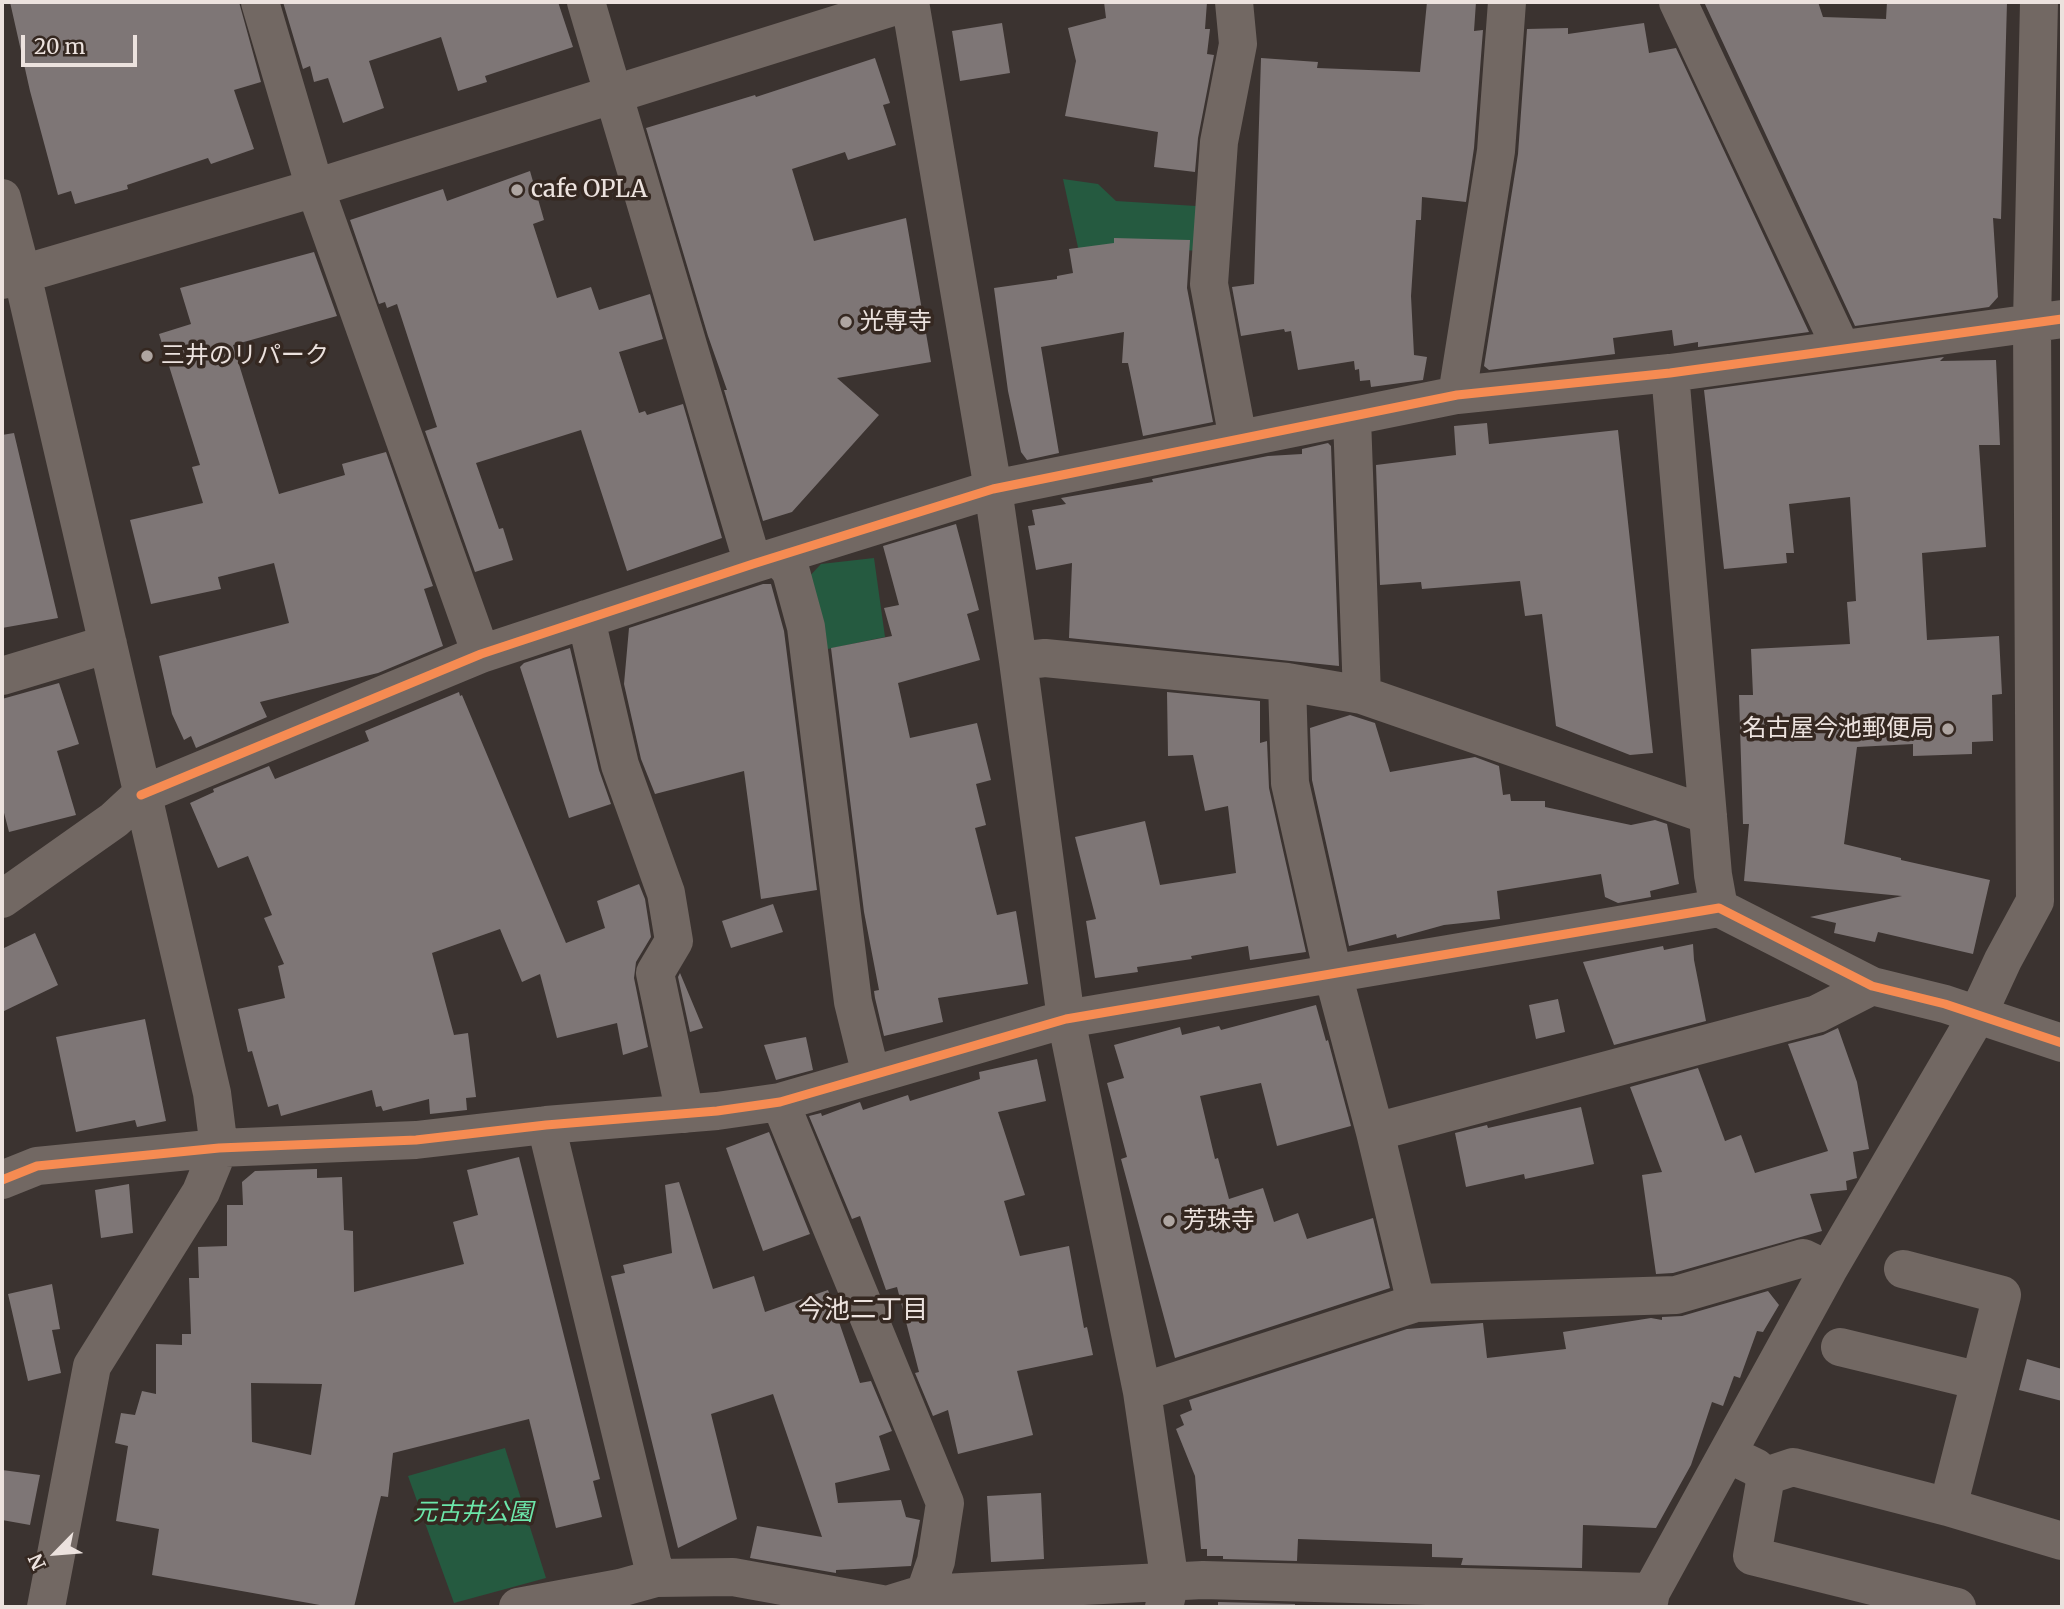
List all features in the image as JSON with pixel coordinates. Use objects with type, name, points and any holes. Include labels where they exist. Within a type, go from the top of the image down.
[{"type":"street","points":[[260,2],[315,188],[481,654]]},
{"type":"street","points":[[586,2],[766,560],[791,572],[806,627],[853,1002],[871,1074]]},
{"type":"street","points":[[12,277],[315,188],[909,2],[993,489],[1066,1019],[1142,1392],[1167,1595]]},
{"type":"street","points":[[1234,2],[1238,44],[1219,142],[1209,284],[1238,439]]},
{"type":"street","points":[[1457,395],[1496,151],[1507,2]]},
{"type":"street","points":[[1678,2],[1841,348]]},
{"type":"street","points":[[518,1607],[622,1598],[656,1578],[733,1577],[887,1605],[922,1600],[1167,1595],[1203,1580],[1649,1600],[1828,1270],[1978,1014],[2035,901],[2047,321],[2039,2]]},
{"type":"street","points":[[2,198],[12,277],[108,644],[212,1093],[219,1148],[201,1192],[92,1366],[46,1607]]},
{"type":"street","points":[[2,899],[114,820],[141,795],[481,654],[993,489],[1457,395],[1670,373],[2047,321]]},
{"type":"street","points":[[1670,373],[1713,875],[1719,908]]},
{"type":"street","points":[[1352,418],[1362,695]]},
{"type":"street","points":[[586,619],[620,765],[666,893],[674,941],[655,973],[685,1114]]},
{"type":"street","points":[[2,677],[108,644]]},
{"type":"street","points":[[1018,661],[1045,658],[1287,682],[1362,695],[1708,815]]},
{"type":"street","points":[[1287,682],[1290,783],[1333,974],[1416,1303]]},
{"type":"street","points":[[2,1181],[37,1166],[219,1148],[416,1140],[780,1102],[1066,1019],[1719,908],[1872,986],[1978,1014],[2062,1043]]},
{"type":"street","points":[[1375,1132],[1817,1014],[1872,986]]},
{"type":"street","points":[[780,1102],[945,1503],[936,1561],[922,1600]]},
{"type":"street","points":[[547,1125],[656,1578]]},
{"type":"street","points":[[1142,1392],[1416,1303],[1676,1295],[1803,1258],[1828,1270]]},
{"type":"street","points":[[1903,1269],[2002,1295],[1948,1507]]},
{"type":"street","points":[[1840,1347],[1980,1381]]},
{"type":"street","points":[[1728,1454],[1755,1467],[1766,1476]]},
{"type":"street","points":[[1766,1476],[1793,1467],[1948,1507],[2062,1541]]},
{"type":"street","points":[[1766,1476],[1752,1556],[1957,1607]]},
{"type":"green space","points":[[1063,179],[1098,184],[1116,201],[1196,206],[1196,251],[1126,244],[1079,252]]},
{"type":"green space","points":[[874,558],[885,637],[823,650],[806,580],[821,564]]},
{"type":"green space","name":"元古井公園","points":[[505,1448],[546,1578],[454,1603],[408,1476]]},
{"type":"building","points":[[10,2],[239,2],[261,82],[234,90],[254,149],[211,164],[208,158],[127,185],[128,189],[75,204],[71,191],[58,195]]},
{"type":"building","points":[[283,2],[558,2],[573,47],[485,76],[487,82],[458,91],[441,37],[369,61],[384,108],[343,123],[328,78],[314,82],[310,66],[303,69]]},
{"type":"building","points":[[1104,2],[1207,2],[1205,29],[1210,29],[1207,54],[1214,55],[1198,138],[1195,172],[1154,167],[1158,132],[1065,116],[1076,61],[1068,28],[1106,18]]},
{"type":"building","points":[[1427,2],[1476,2],[1474,31],[1483,30],[1474,148],[1466,202],[1422,197],[1421,220],[1416,220],[1411,296],[1414,355],[1427,357],[1423,380],[1371,387],[1370,380],[1360,381],[1359,369],[1355,370],[1354,361],[1298,370],[1291,331],[1285,332],[1284,329],[1241,336],[1232,287],[1254,284],[1261,58],[1318,62],[1317,68],[1420,72]]},
{"type":"building","points":[[1704,2],[1818,2],[1823,17],[1886,19],[1887,2],[2007,2],[2001,219],[1993,218],[1998,297],[1989,307],[1855,326]]},
{"type":"building","points":[[1002,23],[1010,73],[960,81],[952,31]]},
{"type":"building","points":[[1644,23],[1649,53],[1676,48],[1809,332],[1698,347],[1698,342],[1674,346],[1672,330],[1613,338],[1615,354],[1489,370],[1484,366],[1518,154],[1527,29],[1568,28],[1568,34]]},
{"type":"building","points":[[875,58],[890,103],[883,105],[896,145],[848,160],[845,152],[792,169],[814,241],[906,218],[931,362],[837,378],[879,415],[792,512],[763,521],[724,390],[727,390],[708,336],[646,128],[755,95],[756,97]]},
{"type":"building","points":[[530,171],[544,220],[533,224],[557,298],[591,287],[599,310],[650,294],[663,339],[619,352],[639,413],[645,411],[647,415],[683,404],[722,538],[627,571],[581,430],[476,463],[513,560],[475,572],[425,431],[437,427],[397,304],[387,308],[385,302],[379,304],[350,220],[443,189],[447,201]]},
{"type":"building","points":[[1114,238],[1190,240],[1187,288],[1213,422],[1143,436],[1128,363],[1122,363],[1124,332],[1041,347],[1059,453],[1027,460],[1021,452],[1008,391],[994,288],[1057,279],[1057,276],[1073,273],[1069,249],[1114,243]]},
{"type":"building","points":[[314,252],[337,316],[233,345],[279,494],[345,475],[342,464],[386,452],[433,586],[424,589],[443,646],[378,673],[260,702],[267,717],[196,748],[191,736],[184,740],[172,714],[159,656],[289,623],[274,563],[218,577],[221,589],[151,604],[130,520],[203,503],[192,467],[200,465],[159,334],[191,324],[180,288]]},
{"type":"building","points":[[1944,357],[1940,361],[1996,360],[2000,445],[1979,445],[1986,547],[1922,553],[1927,640],[1999,636],[2002,694],[1992,695],[1993,741],[1972,742],[1972,754],[1913,756],[1913,744],[1857,747],[1844,844],[1990,880],[1973,954],[1878,932],[1875,942],[1834,933],[1836,923],[1810,917],[1902,896],[1744,881],[1749,824],[1743,824],[1739,695],[1753,695],[1751,649],[1850,644],[1847,602],[1856,601],[1850,497],[1789,504],[1794,553],[1786,553],[1787,563],[1724,569],[1704,390]]},
{"type":"building","points":[[1487,423],[1489,444],[1618,430],[1653,753],[1630,755],[1556,726],[1542,614],[1525,616],[1520,581],[1422,589],[1421,582],[1380,585],[1376,465],[1456,455],[1454,426]]},
{"type":"building","points":[[14,433],[58,618],[2,628],[2,435]]},
{"type":"building","points":[[1328,443],[1331,446],[1339,666],[1069,638],[1072,563],[1036,570],[1028,526],[1035,525],[1032,510],[1066,504],[1061,498],[1153,482],[1152,479],[1268,456],[1302,454],[1302,449]]},
{"type":"building","points":[[956,524],[979,610],[967,614],[980,660],[898,683],[910,738],[977,723],[991,780],[976,784],[986,825],[975,828],[997,915],[1016,911],[1028,984],[938,998],[943,1022],[884,1036],[874,991],[879,990],[864,912],[831,648],[892,636],[884,608],[899,605],[883,546]]},
{"type":"building","points":[[763,584],[771,584],[784,631],[817,890],[761,899],[744,771],[655,794],[641,759],[624,684],[629,628]]},
{"type":"building","points":[[570,648],[599,770],[611,804],[569,818],[520,667],[524,663]]},
{"type":"building","points":[[59,683],[79,744],[57,751],[76,815],[9,832],[2,805],[2,699]]},
{"type":"building","points":[[459,692],[566,943],[605,928],[597,901],[639,884],[645,899],[651,937],[636,962],[634,978],[648,1047],[623,1055],[617,1023],[557,1038],[540,974],[522,982],[500,929],[432,953],[454,1035],[468,1033],[476,1097],[466,1098],[467,1110],[430,1114],[429,1099],[383,1111],[381,1106],[376,1107],[372,1090],[281,1116],[278,1104],[268,1107],[252,1051],[248,1052],[238,1009],[285,998],[278,966],[284,964],[264,918],[272,915],[248,856],[218,868],[190,803],[214,792],[213,789],[269,766],[275,779],[369,741],[365,731]]},
{"type":"building","points":[[1167,692],[1260,701],[1260,743],[1267,741],[1269,788],[1306,952],[1250,960],[1248,946],[1191,956],[1192,959],[1137,967],[1138,972],[1095,978],[1086,921],[1096,919],[1075,837],[1145,821],[1160,885],[1236,873],[1228,806],[1205,811],[1193,755],[1168,756]]},
{"type":"building","points":[[1350,715],[1375,723],[1390,772],[1475,757],[1499,766],[1503,795],[1510,794],[1511,801],[1545,801],[1545,807],[1631,825],[1655,820],[1667,824],[1679,884],[1650,891],[1651,897],[1618,903],[1605,897],[1601,874],[1497,891],[1500,919],[1444,925],[1397,938],[1396,934],[1349,946],[1312,780],[1310,728]]},
{"type":"building","points":[[773,904],[783,932],[731,948],[722,921]]},
{"type":"building","points":[[35,933],[58,985],[2,1012],[2,949]]},
{"type":"building","points":[[1693,944],[1706,1021],[1614,1045],[1583,962],[1663,946],[1664,950]]},
{"type":"building","points":[[680,973],[703,1028],[690,1032],[678,977]]},
{"type":"building","points":[[1558,999],[1565,1032],[1536,1039],[1529,1005]]},
{"type":"building","points":[[1316,1005],[1351,1126],[1277,1146],[1261,1083],[1200,1096],[1215,1159],[1218,1158],[1229,1199],[1263,1188],[1274,1222],[1298,1213],[1307,1239],[1373,1218],[1390,1288],[1175,1358],[1121,1159],[1127,1157],[1107,1083],[1124,1078],[1114,1045],[1180,1027],[1182,1035],[1219,1026],[1221,1030]]},
{"type":"building","points":[[145,1019],[166,1121],[137,1127],[135,1120],[76,1132],[56,1037]]},
{"type":"building","points":[[1838,1028],[1857,1082],[1869,1149],[1853,1152],[1857,1178],[1846,1181],[1847,1190],[1810,1194],[1822,1231],[1673,1273],[1656,1274],[1642,1175],[1662,1172],[1630,1087],[1698,1068],[1725,1141],[1741,1135],[1755,1173],[1828,1151],[1788,1044]]},
{"type":"building","points":[[806,1037],[813,1070],[776,1080],[764,1045]]},
{"type":"building","points":[[1037,1059],[1046,1101],[998,1112],[1025,1195],[1004,1201],[1020,1256],[1069,1246],[1084,1328],[1087,1327],[1093,1355],[1017,1371],[1033,1435],[958,1454],[948,1410],[933,1416],[915,1373],[919,1372],[897,1287],[886,1290],[860,1216],[852,1219],[809,1116],[821,1113],[822,1116],[860,1102],[863,1110],[908,1095],[910,1101],[980,1079],[979,1072]]},
{"type":"building","points":[[1581,1107],[1594,1164],[1525,1179],[1524,1174],[1466,1187],[1455,1133]]},
{"type":"building","points":[[769,1132],[810,1234],[763,1251],[726,1148]]},
{"type":"building","points":[[519,1157],[600,1479],[593,1481],[602,1517],[556,1528],[529,1419],[393,1453],[388,1497],[381,1496],[354,1607],[331,1607],[152,1575],[159,1529],[116,1521],[128,1446],[115,1443],[121,1413],[135,1415],[142,1391],[156,1394],[156,1344],[182,1345],[182,1334],[191,1334],[189,1278],[199,1278],[198,1247],[227,1246],[227,1205],[243,1205],[242,1182],[255,1171],[317,1169],[317,1178],[342,1177],[344,1230],[353,1231],[354,1292],[464,1264],[453,1222],[478,1215],[467,1170]],"holes":[[[251,1383],[322,1384],[311,1455],[252,1442]]]},
{"type":"building","points":[[679,1182],[713,1289],[754,1276],[765,1312],[828,1290],[860,1383],[871,1381],[892,1431],[879,1436],[890,1470],[835,1483],[838,1503],[901,1500],[906,1517],[920,1520],[911,1566],[836,1570],[836,1573],[750,1558],[757,1526],[822,1537],[773,1394],[711,1414],[737,1519],[678,1548],[611,1276],[625,1273],[623,1265],[672,1253],[665,1185]]},
{"type":"building","points":[[129,1184],[133,1233],[101,1238],[95,1190]]},
{"type":"building","points":[[52,1284],[60,1329],[52,1330],[61,1373],[28,1381],[8,1294]]},
{"type":"building","points":[[1768,1291],[1779,1305],[1763,1332],[1757,1331],[1740,1378],[1734,1376],[1723,1406],[1712,1402],[1691,1465],[1656,1528],[1583,1525],[1582,1568],[1461,1565],[1463,1558],[1432,1557],[1432,1544],[1298,1539],[1297,1561],[1223,1559],[1223,1556],[1207,1556],[1207,1549],[1201,1549],[1195,1476],[1176,1429],[1184,1425],[1180,1415],[1192,1410],[1189,1400],[1407,1329],[1483,1323],[1487,1358],[1566,1349],[1563,1332],[1651,1318],[1662,1320],[1662,1317],[1682,1316]]},
{"type":"building","points":[[2027,1359],[2062,1369],[2062,1401],[2019,1390]]},
{"type":"building","points":[[2,1470],[40,1475],[30,1525],[2,1520]]},
{"type":"building","points":[[1041,1493],[1044,1559],[991,1562],[987,1496]]},
{"type":"building","points":[[1218,1602],[1295,1604],[1295,1607],[1218,1607]]},
{"type":"cycle path","points":[[141,795],[481,654],[753,564],[993,489],[1457,395],[1670,373],[2062,319]]},
{"type":"cycle path","points":[[2,1180],[37,1166],[219,1148],[416,1140],[546,1125],[717,1111],[780,1102],[1066,1019],[1719,908],[1872,986],[1945,1004],[2062,1043]]},
{"type":"place","name":"cafe OPLA","points":[[517,190]]},
{"type":"place","name":"光専寺","points":[[846,322]]},
{"type":"place","name":"三井のリパーク","points":[[147,356]]},
{"type":"place","name":"名古屋今池郵便局","points":[[1948,729]]},
{"type":"place","name":"芳珠寺","points":[[1169,1221]]},
{"type":"district","name":"今池二丁目","points":[[863,1311]]}]
